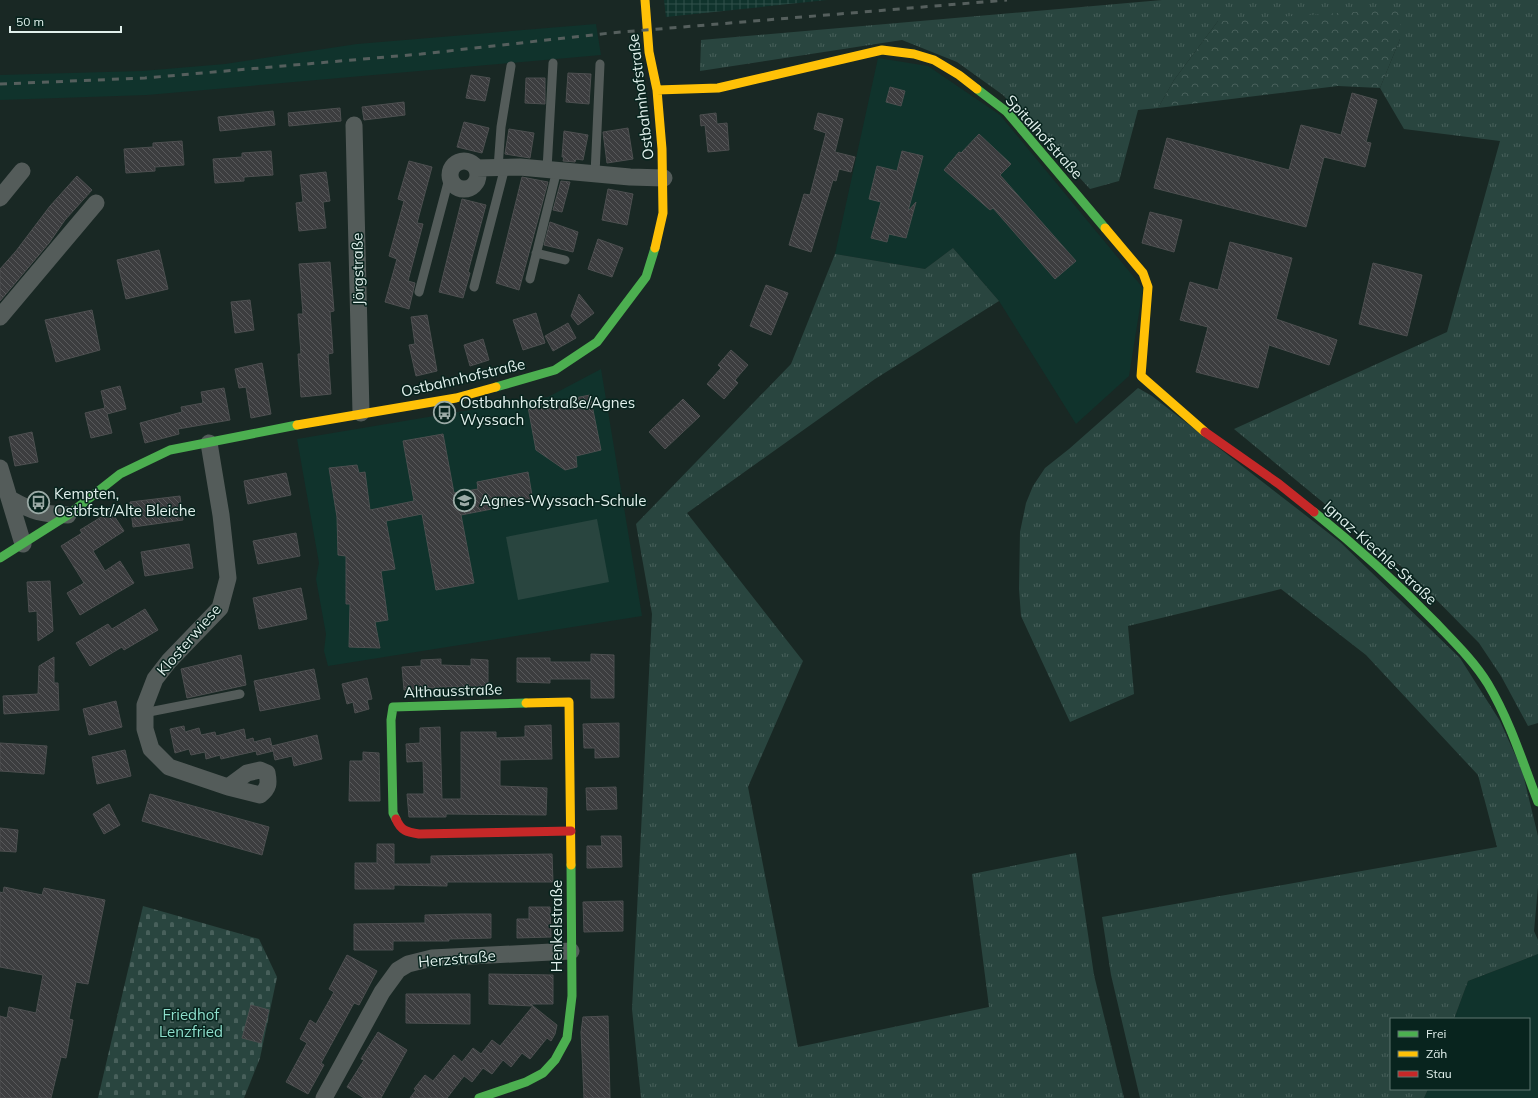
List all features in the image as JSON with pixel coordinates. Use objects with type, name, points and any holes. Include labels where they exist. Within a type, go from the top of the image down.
[{"type":"street","name":"Ostbahnhofstraße","points":[[0,558],[68,515],[120,474],[170,450],[456,398],[555,370],[597,342],[646,277],[658,242],[663,213],[664,178],[657,90],[649,52],[645,0]]},
{"type":"street","name":"Spitalhofstraße","points":[[657,90],[718,88],[882,50],[914,54],[934,60],[959,75],[1007,112],[1143,273],[1148,287],[1148,300],[1141,376]]},
{"type":"street","name":"Jörgstraße","points":[[354,125],[362,414]]},
{"type":"street","points":[[450,175],[457,187],[466,189],[470,188],[478,177],[476,168],[501,167],[664,178]]},
{"type":"street","points":[[0,198],[22,171]]},
{"type":"street","points":[[0,317],[96,203]]},
{"type":"street","name":"Ignaz-Kiechle-Straße","points":[[1141,376],[1210,436],[1279,484],[1344,536],[1404,590],[1465,653],[1488,684],[1505,716],[1538,802]]},
{"type":"street","name":"Klosterwiese","points":[[209,443],[221,515],[228,572],[226,587],[220,608],[169,661],[155,679],[145,705],[144,713],[145,729],[151,749],[169,767],[228,787]]},
{"type":"street","points":[[0,468],[23,544]]},
{"type":"street","points":[[10,500],[36,512],[68,515]]},
{"type":"street","name":"Althausstraße","points":[[569,702],[394,708],[390,720],[393,813],[399,826],[405,832],[419,834],[571,831]]},
{"type":"street","name":"Henkelstraße","points":[[479,1098],[486,1094],[530,1081],[551,1066],[568,1037],[571,998],[569,702]]},
{"type":"street","name":"Herzstraße","points":[[324,1098],[382,992],[398,970],[408,964],[432,958],[571,952]]},
{"type":"lane","points":[[530,279],[552,170],[553,63]]},
{"type":"lane","points":[[594,174],[600,64]]},
{"type":"lane","points":[[474,287],[501,167],[501,127],[511,66]]},
{"type":"lane","points":[[419,292],[450,175]]},
{"type":"lane","points":[[536,253],[566,260]]},
{"type":"lane","points":[[144,713],[240,694]]},
{"type":"shaded area","points":[[664,0],[827,0],[666,17]]},
{"type":"shaded area","points":[[596,24],[601,55],[147,95],[0,100],[0,75],[142,71],[225,64],[357,44]]},
{"type":"shaded area","points":[[878,58],[928,66],[1000,115],[1143,288],[1129,376],[1076,424],[999,301],[953,248],[925,269],[835,254]]},
{"type":"shaded area","name":"Agnes-Wyssach-Schule","points":[[601,369],[642,616],[328,666],[324,651],[326,634],[316,579],[319,563],[297,439],[548,397]]},
{"type":"shaded area","points":[[1538,954],[1538,1098],[1424,1098],[1428,1090],[1530,1090],[1530,1018],[1454,1018],[1468,981]]},
{"type":"green space","points":[[1162,0],[1538,0],[1538,723],[1528,726],[1501,676],[1479,643],[1415,578],[1234,429],[1447,332],[1500,141],[1404,129],[1380,88],[1400,39],[1218,21],[1174,80],[1158,108],[1138,110],[1119,181],[1090,189],[1003,95],[957,62],[902,40],[700,71],[701,40]]},
{"type":"green space","points":[[1400,9],[1400,39],[1380,88],[1338,86],[1158,108],[1174,80],[1218,21]]},
{"type":"green space","points":[[953,248],[999,301],[875,379],[687,513],[803,661],[748,787],[798,1047],[989,1007],[972,874],[1076,853],[1094,975],[1124,1098],[641,1098],[632,1009],[652,614],[636,524],[791,364],[835,254],[925,269]]},
{"type":"green space","points":[[1138,388],[1152,396],[1340,542],[1460,658],[1500,721],[1522,770],[1538,836],[1538,887],[1534,931],[1538,940],[1538,954],[1468,981],[1454,1018],[1390,1018],[1390,1090],[1428,1090],[1424,1098],[1140,1098],[1111,975],[1102,917],[1497,847],[1478,775],[1366,655],[1281,589],[1128,626],[1134,694],[1070,722],[1021,616],[1019,589],[1020,532],[1026,503],[1033,486],[1045,468],[1069,449]]},
{"type":"green space","points":[[597,519],[609,582],[518,600],[506,537]]},
{"type":"green space","name":"Friedhof Lenzfried","points":[[143,906],[259,939],[277,977],[260,1058],[244,1098],[98,1098]]},
{"type":"building","points":[[568,73],[591,74],[589,104],[566,102]]},
{"type":"building","points":[[471,75],[490,78],[485,101],[466,98]]},
{"type":"building","points":[[526,78],[545,78],[545,104],[525,103]]},
{"type":"building","points":[[890,87],[905,91],[901,106],[886,102]]},
{"type":"building","points":[[1352,93],[1377,100],[1366,142],[1371,143],[1365,167],[1324,157],[1306,227],[1154,188],[1167,138],[1289,170],[1301,125],[1341,135]]},
{"type":"building","points":[[404,102],[405,115],[364,120],[362,107]]},
{"type":"building","points":[[340,108],[341,121],[289,126],[288,113]]},
{"type":"building","points":[[273,111],[275,125],[220,131],[218,117]]},
{"type":"building","points":[[716,113],[717,124],[727,123],[729,150],[708,152],[705,125],[701,126],[700,115]]},
{"type":"building","points":[[818,113],[843,119],[835,152],[855,157],[851,172],[839,169],[836,181],[833,180],[811,252],[789,245],[804,194],[810,195],[826,133],[814,129]]},
{"type":"building","points":[[464,122],[489,128],[482,153],[457,147]]},
{"type":"building","points":[[628,128],[633,159],[607,163],[603,132]]},
{"type":"building","points":[[509,129],[534,133],[530,158],[505,154]]},
{"type":"building","points":[[564,131],[588,135],[583,160],[576,159],[575,162],[563,161]]},
{"type":"building","points":[[979,134],[1011,164],[1000,175],[1076,261],[1055,279],[993,208],[990,210],[944,170],[959,152],[961,153]]},
{"type":"building","points":[[182,141],[184,165],[155,167],[155,171],[126,173],[124,149],[153,147],[153,143]]},
{"type":"building","points":[[271,151],[273,175],[244,177],[244,181],[215,183],[213,159],[242,157],[242,153]]},
{"type":"building","points":[[902,151],[923,156],[908,211],[916,202],[906,238],[889,234],[887,242],[871,238],[881,202],[869,199],[877,166],[897,171]]},
{"type":"building","points":[[409,161],[432,167],[417,223],[423,224],[408,281],[415,283],[409,309],[385,302],[397,259],[389,256],[404,201],[398,199]]},
{"type":"building","points":[[326,172],[330,201],[323,202],[326,228],[299,231],[296,203],[303,202],[300,175]]},
{"type":"building","points":[[77,176],[92,190],[65,220],[49,243],[0,301],[0,269],[16,251],[50,206]]},
{"type":"building","points":[[522,177],[548,182],[519,290],[496,283]]},
{"type":"building","points":[[561,181],[570,182],[562,212],[553,210]]},
{"type":"building","points":[[608,189],[633,194],[627,225],[602,220]]},
{"type":"building","points":[[462,199],[486,205],[468,272],[470,273],[463,298],[439,292]]},
{"type":"building","points":[[1150,212],[1182,220],[1174,252],[1142,243]]},
{"type":"building","points":[[550,222],[578,232],[573,252],[544,245]]},
{"type":"building","points":[[598,239],[623,248],[612,277],[588,269]]},
{"type":"building","points":[[1230,242],[1292,258],[1276,319],[1337,340],[1329,365],[1269,345],[1258,388],[1196,372],[1208,327],[1180,320],[1190,282],[1218,290]]},
{"type":"building","points":[[159,250],[168,289],[126,299],[117,260]]},
{"type":"building","points":[[330,262],[334,311],[330,312],[333,353],[328,354],[331,394],[301,397],[298,354],[301,354],[298,314],[303,314],[299,264]]},
{"type":"building","points":[[1373,263],[1422,275],[1407,336],[1359,324]]},
{"type":"building","points":[[766,285],[788,293],[771,335],[750,326]]},
{"type":"building","points":[[579,294],[594,313],[578,325],[571,316]]},
{"type":"building","points":[[250,300],[254,330],[235,333],[231,302]]},
{"type":"building","points":[[92,310],[100,350],[56,362],[45,320]]},
{"type":"building","points":[[536,313],[545,343],[523,350],[513,320]]},
{"type":"building","points":[[427,315],[437,371],[416,376],[409,345],[415,344],[411,317]]},
{"type":"building","points":[[568,323],[576,338],[553,351],[545,336]]},
{"type":"building","points":[[483,339],[489,360],[470,366],[464,345]]},
{"type":"building","points":[[731,350],[748,365],[735,380],[738,383],[724,399],[707,384],[721,368],[718,365]]},
{"type":"building","points":[[262,363],[271,414],[251,418],[246,387],[239,388],[235,369]]},
{"type":"building","points":[[120,386],[126,409],[107,414],[112,433],[91,438],[85,413],[105,408],[101,391]]},
{"type":"building","points":[[224,388],[230,420],[178,429],[179,434],[145,443],[140,423],[182,412],[181,407],[203,403],[201,392]]},
{"type":"building","points":[[590,395],[601,450],[576,456],[577,467],[565,470],[536,450],[528,407]]},
{"type":"building","points":[[683,399],[700,416],[665,449],[649,432]]},
{"type":"building","points":[[32,432],[38,462],[15,466],[9,437]]},
{"type":"building","points":[[443,434],[454,493],[478,489],[477,482],[528,472],[533,501],[461,515],[474,583],[436,590],[422,514],[386,521],[395,569],[381,571],[388,620],[375,622],[380,648],[349,647],[350,604],[346,604],[346,556],[338,555],[337,517],[329,468],[357,465],[359,473],[365,472],[370,510],[414,501],[403,441]]},
{"type":"building","points":[[286,473],[291,495],[248,504],[244,481]]},
{"type":"building","points":[[180,496],[183,520],[133,527],[130,502]]},
{"type":"building","points":[[111,511],[124,531],[93,551],[105,571],[120,561],[134,583],[80,615],[67,593],[84,583],[61,546],[82,533],[80,530]]},
{"type":"building","points":[[296,533],[300,556],[258,564],[253,541]]},
{"type":"building","points":[[189,544],[193,568],[145,576],[141,552]]},
{"type":"building","points":[[50,581],[53,631],[38,641],[37,611],[29,612],[27,582]]},
{"type":"building","points":[[301,588],[307,619],[259,629],[253,598]]},
{"type":"building","points":[[145,609],[158,630],[124,650],[122,647],[90,666],[76,643],[108,624],[112,629]]},
{"type":"building","points":[[591,654],[614,655],[614,698],[591,698],[591,679],[550,679],[550,683],[517,682],[517,658],[550,658],[550,662],[591,662]]},
{"type":"building","points":[[241,655],[246,685],[187,698],[181,669]]},
{"type":"building","points":[[54,657],[54,683],[58,683],[59,710],[4,714],[3,696],[38,694],[39,666]]},
{"type":"building","points":[[441,659],[441,665],[471,666],[471,659],[488,660],[488,687],[443,687],[404,690],[402,667],[421,666],[421,660]]},
{"type":"building","points":[[314,669],[320,699],[260,711],[254,681]]},
{"type":"building","points":[[367,678],[372,699],[367,700],[369,709],[355,713],[353,702],[347,704],[342,684]]},
{"type":"building","points":[[116,701],[122,727],[89,735],[83,709]]},
{"type":"building","points":[[619,723],[619,757],[595,758],[595,748],[584,748],[583,724]]},
{"type":"building","points":[[551,725],[552,759],[500,760],[500,786],[547,788],[546,815],[446,814],[446,817],[409,817],[407,794],[424,794],[423,761],[407,762],[406,744],[420,743],[420,728],[440,727],[442,799],[461,799],[461,732],[496,732],[496,738],[525,737],[525,726]]},
{"type":"building","points":[[184,726],[185,732],[199,728],[201,735],[215,732],[216,736],[244,729],[246,740],[253,738],[254,742],[270,738],[273,751],[257,755],[256,751],[221,759],[220,755],[206,759],[205,752],[191,755],[189,749],[175,753],[170,729]]},
{"type":"building","points":[[317,735],[322,759],[294,766],[292,756],[275,760],[272,746]]},
{"type":"building","points":[[0,743],[47,746],[44,774],[0,771]]},
{"type":"building","points":[[125,750],[131,776],[97,784],[92,757]]},
{"type":"building","points":[[363,752],[379,753],[380,801],[349,801],[350,761],[363,761]]},
{"type":"building","points":[[616,787],[617,809],[587,810],[586,788]]},
{"type":"building","points":[[150,794],[269,827],[262,855],[142,821]]},
{"type":"building","points":[[109,804],[120,825],[104,834],[93,814]]},
{"type":"building","points":[[0,828],[18,830],[16,852],[0,851]]},
{"type":"building","points":[[601,836],[621,836],[622,867],[587,868],[587,846],[602,846]]},
{"type":"building","points":[[377,844],[394,844],[394,864],[431,864],[431,856],[552,854],[553,882],[447,882],[447,886],[394,885],[394,889],[355,889],[355,863],[377,863]]},
{"type":"building","points":[[4,887],[42,895],[44,888],[105,900],[88,984],[76,982],[69,1019],[73,1020],[66,1058],[61,1057],[51,1098],[0,1098],[0,1016],[7,1018],[9,1007],[36,1013],[43,975],[0,967],[0,892],[3,893]]},
{"type":"building","points":[[623,901],[623,931],[584,932],[583,902]]},
{"type":"building","points":[[529,907],[550,907],[551,937],[517,938],[517,919],[529,919]]},
{"type":"building","points":[[491,914],[491,938],[449,939],[449,941],[393,941],[393,950],[354,950],[354,924],[425,923],[425,915]]},
{"type":"building","points":[[347,955],[377,971],[359,1005],[354,1003],[321,1063],[324,1065],[308,1094],[286,1082],[307,1043],[300,1039],[310,1020],[316,1024],[334,992],[329,989]]},
{"type":"building","points":[[489,974],[553,975],[553,1004],[531,1004],[533,1006],[489,1004]]},
{"type":"building","points":[[406,994],[470,994],[470,1024],[406,1023]]},
{"type":"building","points":[[251,1005],[269,1010],[261,1043],[242,1038]]},
{"type":"building","points":[[533,1006],[557,1025],[555,1034],[551,1041],[547,1038],[530,1059],[522,1053],[511,1067],[503,1060],[492,1074],[483,1068],[472,1082],[464,1076],[447,1098],[410,1098],[416,1090],[414,1089],[425,1075],[433,1081],[454,1055],[462,1062],[473,1048],[481,1054],[492,1040],[500,1046]]},
{"type":"building","points":[[608,1016],[610,1098],[584,1098],[581,1032],[583,1017]]},
{"type":"building","points":[[378,1032],[407,1050],[381,1098],[364,1098],[347,1087],[364,1060],[361,1059]]},
{"type":"railway","points":[[0,84],[145,78],[421,54],[610,33],[1007,0]]},
{"type":"traffic: fast","points":[[977,89],[1007,112],[1105,228]]},
{"type":"traffic: fast","points":[[496,387],[555,370],[597,342],[646,277],[655,248]]},
{"type":"traffic: fast","points":[[0,558],[68,515],[120,474],[170,450],[297,425]]},
{"type":"traffic: fast","points":[[1314,512],[1361,551],[1406,593],[1456,644],[1476,667],[1488,684],[1503,713],[1516,742],[1538,802]]},
{"type":"traffic: fast","points":[[396,819],[393,813],[391,720],[393,707],[526,703]]},
{"type":"traffic: fast","points":[[479,1098],[526,1082],[543,1073],[555,1060],[567,1038],[572,996],[571,865]]},
{"type":"traffic: slow","points":[[645,0],[649,52],[657,90],[662,149],[663,213],[655,248]]},
{"type":"traffic: slow","points":[[657,90],[718,88],[882,50],[914,54],[934,60],[959,75],[977,89]]},
{"type":"traffic: slow","points":[[1105,228],[1143,273],[1148,287],[1141,376],[1205,432]]},
{"type":"traffic: slow","points":[[297,425],[456,398],[496,387]]},
{"type":"traffic: slow","points":[[526,703],[569,702],[571,865]]},
{"type":"traffic: jam","points":[[1205,432],[1279,484],[1314,512]]},
{"type":"traffic: jam","points":[[396,819],[400,826],[405,830],[419,834],[571,831]]},
{"type":"place","name":"Ostbahnhofstraße/Agnes Wyssach","points":[[444,412]]},
{"type":"place","name":"Agnes-Wyssach-Schule","points":[[465,501]]},
{"type":"place","name":"Kempten, Ostbfstr/Alte Bleiche","points":[[39,503]]}]
